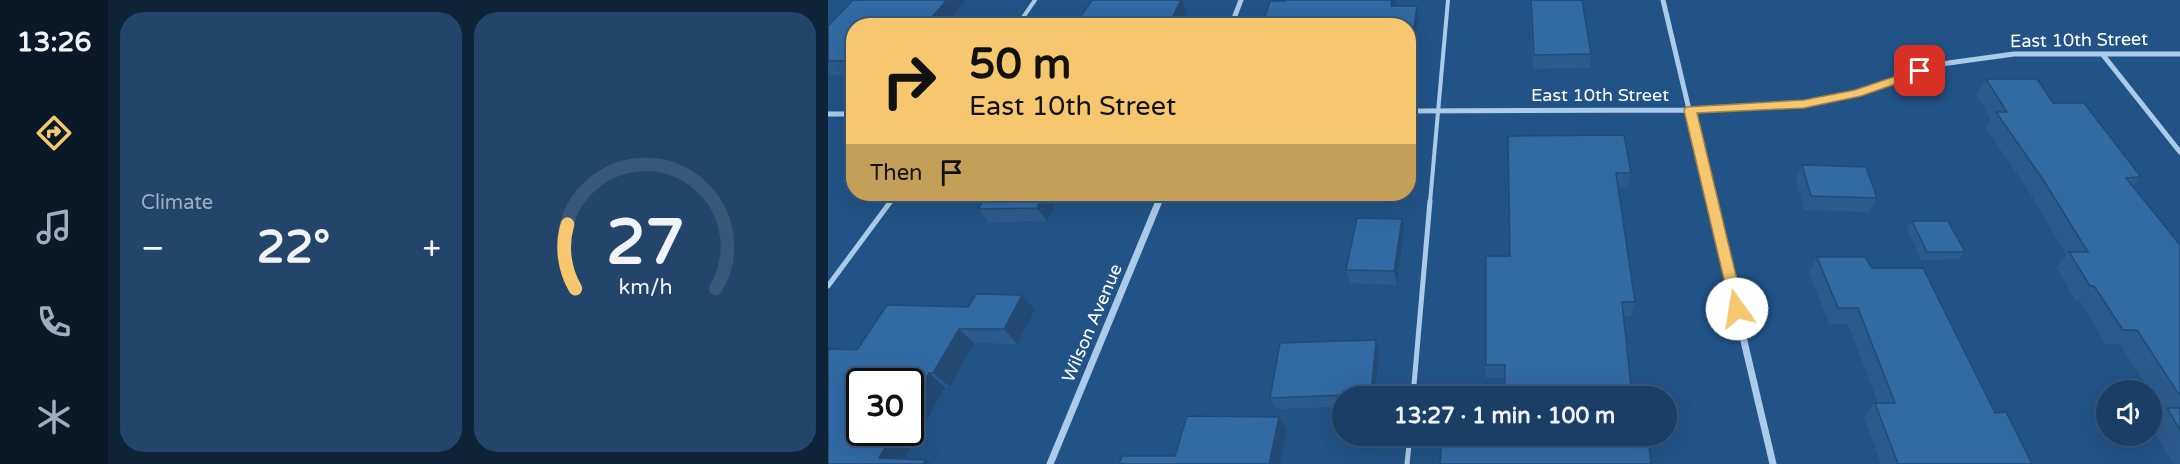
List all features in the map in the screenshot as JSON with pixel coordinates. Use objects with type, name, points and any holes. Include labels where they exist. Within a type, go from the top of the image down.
[{"type":"street","points":[[1234,18],[1241,0]]},
{"type":"street","points":[[1663,0],[1773,464]]},
{"type":"street","name":"East 10th Street","points":[[1416,111],[1690,110],[1804,104],[1857,94],[1952,62],[2014,54],[2180,54]]},
{"type":"street","points":[[2103,54],[2180,152]]},
{"type":"street","points":[[828,114],[846,114]]},
{"type":"street","name":"Wilson Avenue","points":[[1050,464],[1159,201]]},
{"type":"lane","points":[[1023,18],[1035,0]]},
{"type":"lane","points":[[1414,386],[1448,0]]},
{"type":"lane","points":[[828,286],[891,201]]},
{"type":"lane","points":[[1407,464],[1409,446]]},
{"type":"building","points":[[853,0],[947,0],[931,18],[846,18],[846,61],[828,61],[828,26]]},
{"type":"building","points":[[1092,0],[1181,0],[1172,18],[1080,18]]},
{"type":"building","points":[[1392,0],[1391,6],[1417,6],[1415,18],[1265,18],[1270,1]]},
{"type":"building","points":[[1531,0],[1582,0],[1591,54],[1534,55]]},
{"type":"building","points":[[1986,79],[2037,79],[2053,103],[2084,103],[2141,177],[2126,178],[2180,245],[2180,396],[2137,330],[2123,330],[2094,286],[2090,286],[2069,252],[2088,252],[2044,181],[1996,112],[2007,112]]},
{"type":"building","points":[[1624,135],[1631,173],[1616,173],[1635,302],[1622,302],[1631,386],[1505,386],[1505,365],[1486,365],[1486,256],[1510,256],[1508,136]]},
{"type":"building","points":[[1802,165],[1866,167],[1877,198],[1811,196]]},
{"type":"building","points":[[983,201],[1040,201],[1037,208],[978,209]]},
{"type":"building","points":[[1357,218],[1402,219],[1394,271],[1346,270]]},
{"type":"building","points":[[1912,221],[1948,221],[1965,252],[1927,252]]},
{"type":"building","points":[[1817,257],[1865,257],[1872,268],[1923,268],[1995,413],[2006,412],[2032,464],[1898,464],[1875,403],[1895,403],[1858,308],[1838,308]]},
{"type":"building","points":[[976,294],[1022,295],[1004,329],[959,329],[933,373],[929,373],[924,381],[924,368],[846,368],[846,446],[886,446],[879,458],[926,460],[923,464],[828,464],[828,349],[857,350],[887,305],[968,307]]},
{"type":"building","points":[[1376,340],[1372,386],[1332,386],[1332,396],[1270,398],[1280,343]]},
{"type":"building","points":[[2167,408],[2180,408],[2180,430]]},
{"type":"building","points":[[1187,416],[1279,417],[1269,464],[1119,464],[1122,456],[1175,456]]},
{"type":"building","points":[[1441,446],[1649,446],[1651,464],[1440,464]]},
{"type":"route","points":[[1737,309],[1690,110],[1804,104],[1857,94],[1920,71]]}]
